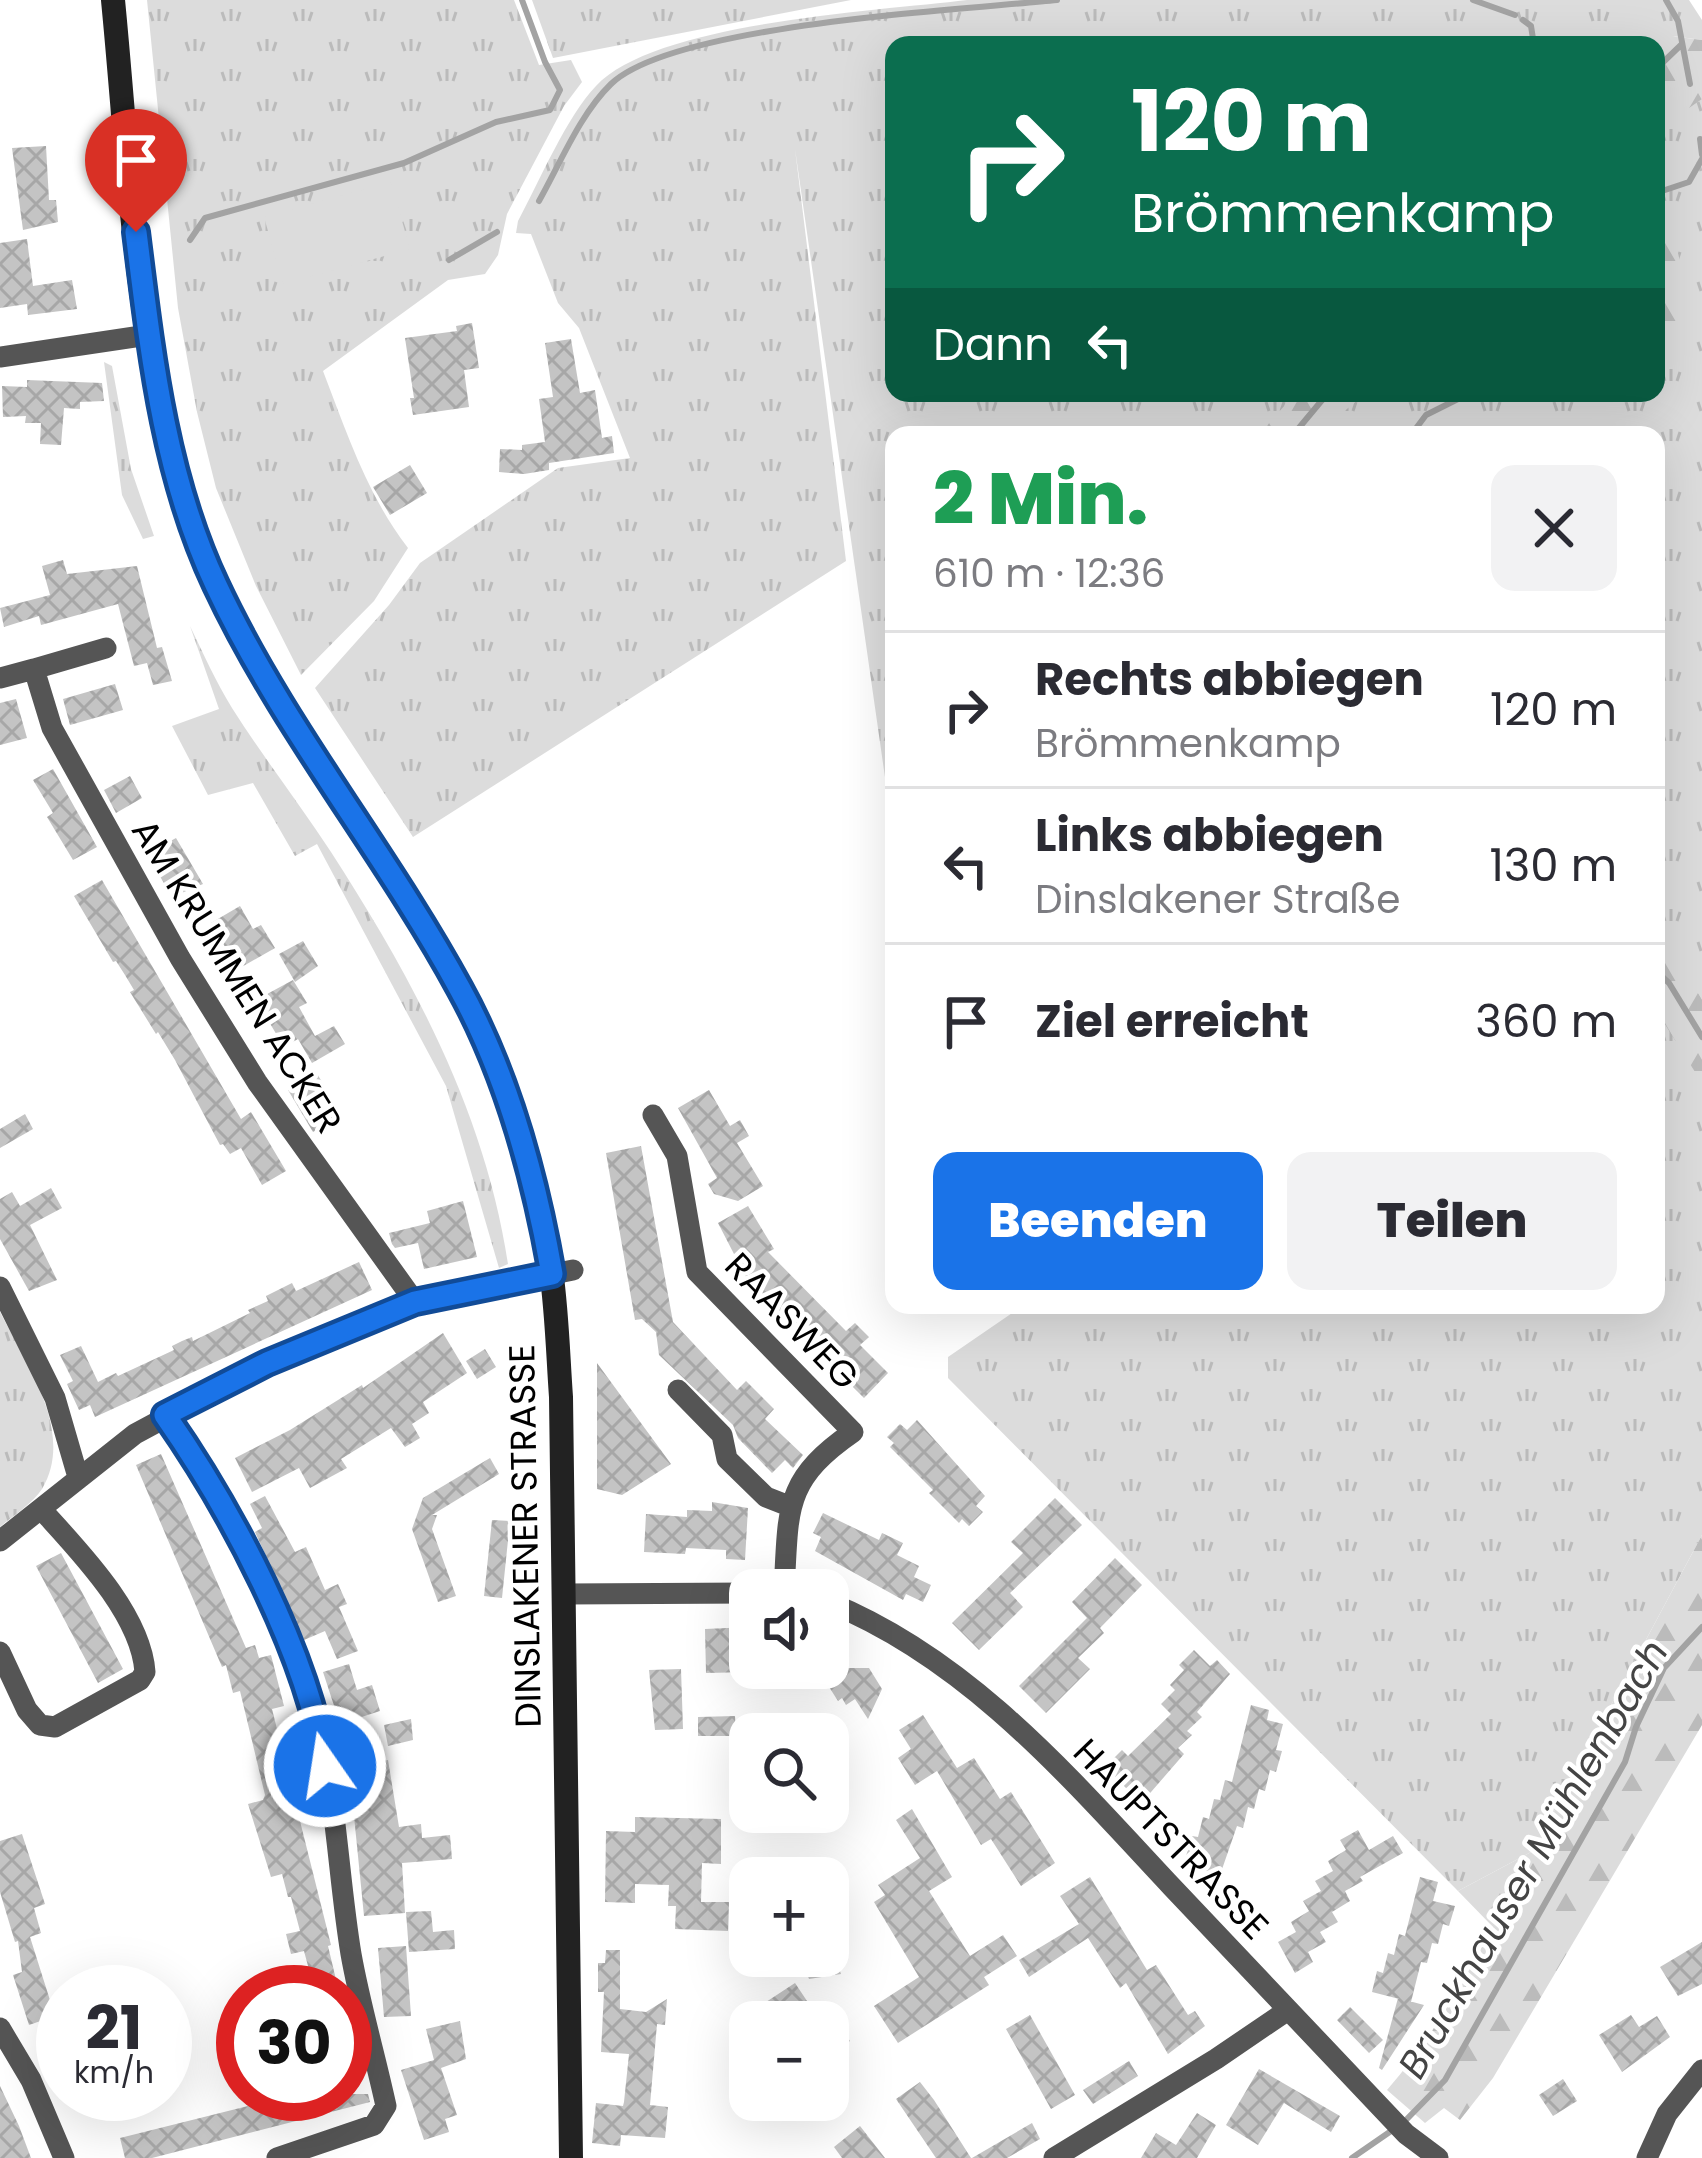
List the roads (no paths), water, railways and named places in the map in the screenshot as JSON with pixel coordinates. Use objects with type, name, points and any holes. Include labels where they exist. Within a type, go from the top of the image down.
[{"type":"main road","name":"DINSLAKENER STRASSE","points":[[113,0],[148,335],[163,425],[214,583],[280,705],[462,992],[496,1071],[562,1272],[571,2158]]},
{"type":"street","points":[[0,357],[148,335]]},
{"type":"street","points":[[0,678],[106,648]]},
{"type":"street","name":"AM KRUMMEN ACKER","points":[[34,669],[52,728],[180,958],[257,1082],[415,1302]]},
{"type":"street","name":"RAASWEG","points":[[653,1114],[677,1156],[697,1272],[853,1432],[808,1468],[789,1506]]},
{"type":"street","points":[[0,1540],[165,1415],[267,1363],[415,1302],[562,1272]]},
{"type":"street","points":[[0,1287],[56,1398],[78,1478]]},
{"type":"street","points":[[679,1390],[722,1435],[727,1459],[766,1497],[789,1506],[785,1569]]},
{"type":"street","points":[[165,1415],[191,1452],[261,1583],[304,1681],[321,1740],[352,1958],[386,2106],[374,2126],[277,2158]]},
{"type":"street","points":[[0,1652],[27,1710],[40,1725],[56,1726],[140,1680],[145,1672],[120,1605],[93,1566],[41,1510]]},
{"type":"street","points":[[566,1594],[729,1593]]},
{"type":"street","name":"HAUPTSTRASSE","points":[[849,1611],[890,1630],[1003,1713],[1398,2125],[1438,2158]]},
{"type":"street","points":[[1054,2158],[1288,2010]]},
{"type":"street","points":[[0,2028],[31,2080],[64,2158]]},
{"type":"street","points":[[1647,2158],[1666,2114],[1702,2070]]},
{"type":"waterway","points":[[190,240],[205,218],[404,163],[496,122],[550,110],[560,90],[522,0]]},
{"type":"waterway","points":[[539,201],[600,96],[644,64],[694,47],[822,23],[1057,0]]},
{"type":"waterway","points":[[1473,0],[1515,15]]},
{"type":"waterway","name":"Bruckhauser Mühlenbach","points":[[1666,0],[1678,21],[1690,84]]},
{"type":"waterway","points":[[1523,20],[1531,26],[1533,36]]},
{"type":"waterway","points":[[1665,60],[1682,44]]},
{"type":"waterway","name":"Bruckhauser Mühlenbach","points":[[1700,139],[1702,155]]},
{"type":"waterway","name":"Bruckhauser Mühlenbach","points":[[1665,190],[1689,182],[1702,159]]},
{"type":"waterway","points":[[449,260],[497,232]]},
{"type":"waterway","points":[[1300,426],[1320,402]]},
{"type":"waterway","name":"Bruckhauser Mühlenbach","points":[[1418,426],[1426,415],[1452,402]]},
{"type":"waterway","name":"Bruckhauser Mühlenbach","points":[[1665,979],[1702,1037]]},
{"type":"waterway","name":"Bruckhauser Mühlenbach","points":[[1404,2122],[1445,2080],[1625,1762],[1664,1668],[1702,1627]]},
{"type":"waterway","name":"Bruckhauser Mühlenbach","points":[[1352,2158],[1394,2129]]}]
